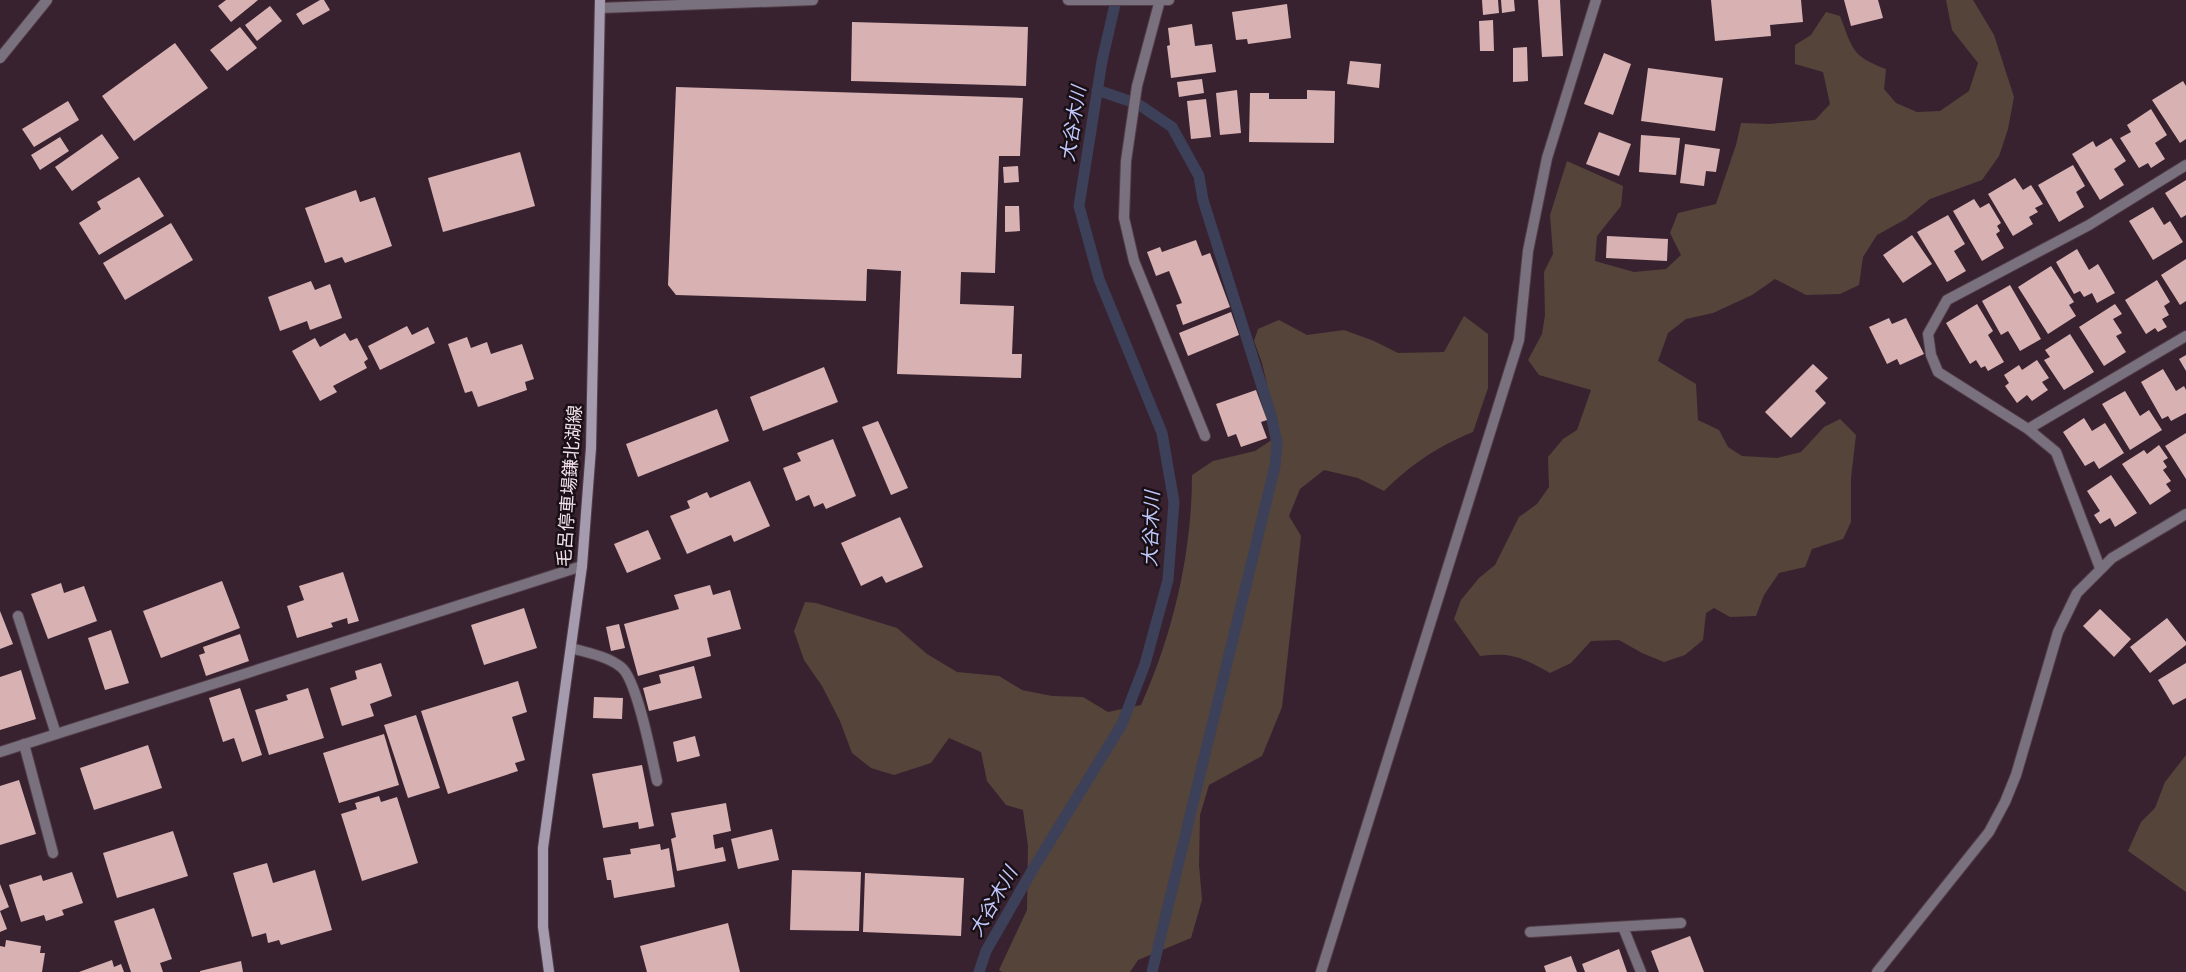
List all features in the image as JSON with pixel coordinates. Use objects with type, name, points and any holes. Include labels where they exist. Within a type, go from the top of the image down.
[{"type":"main road","name":"毛呂停車場鎌北湖線","points":[[549,972],[543,927],[543,848],[582,566],[591,448],[600,4]]},
{"type":"street","points":[[0,58],[47,0]]},
{"type":"street","points":[[600,4],[813,0]]},
{"type":"street","points":[[1068,0],[1169,0]]},
{"type":"street","points":[[1160,0],[1137,86],[1126,161],[1124,218],[1134,261],[1205,436]]},
{"type":"street","points":[[1321,972],[1519,340],[1528,251],[1547,158],[1596,0]]},
{"type":"street","points":[[2100,568],[2056,452],[2028,429],[1938,372],[1931,355],[1928,334],[1947,300],[2089,225],[2186,165]]},
{"type":"street","points":[[2028,429],[2186,336]]},
{"type":"street","points":[[1877,972],[1989,832],[2001,810],[2016,775],[2058,632],[2077,593],[2112,558],[2186,514]]},
{"type":"street","points":[[0,752],[582,566]]},
{"type":"street","points":[[18,616],[56,734]]},
{"type":"street","points":[[571,648],[608,658],[624,668],[638,702],[657,781]]},
{"type":"street","points":[[24,744],[53,853]]},
{"type":"street","points":[[1530,932],[1681,923]]},
{"type":"street","points":[[1624,927],[1641,972]]},
{"type":"shaded area","points":[[1946,0],[1973,0],[1994,35],[2014,97],[2008,129],[1999,156],[1982,180],[1930,199],[1906,219],[1877,235],[1863,257],[1859,285],[1840,294],[1806,295],[1775,279],[1752,295],[1713,313],[1686,319],[1668,333],[1658,361],[1696,384],[1698,420],[1719,430],[1728,447],[1742,456],[1777,458],[1801,452],[1824,427],[1840,419],[1856,435],[1851,478],[1851,522],[1843,539],[1812,549],[1805,567],[1779,573],[1764,595],[1756,616],[1730,617],[1714,608],[1706,613],[1703,640],[1685,655],[1664,662],[1642,653],[1619,640],[1591,641],[1571,663],[1550,673],[1517,657],[1501,655],[1480,656],[1454,619],[1461,600],[1479,578],[1495,565],[1519,517],[1537,504],[1549,487],[1548,457],[1563,439],[1577,430],[1591,390],[1539,375],[1528,360],[1542,334],[1545,315],[1544,272],[1553,254],[1550,215],[1567,161],[1623,186],[1621,206],[1597,236],[1595,261],[1634,272],[1666,269],[1681,255],[1670,233],[1678,213],[1716,204],[1736,145],[1741,123],[1770,124],[1815,120],[1830,104],[1823,72],[1795,64],[1795,45],[1811,35],[1826,12],[1840,16],[1851,44],[1859,55],[1886,69],[1884,89],[1896,103],[1917,112],[1940,111],[1969,91],[1978,63],[1952,30]]},
{"type":"shaded area","points":[[1464,316],[1488,334],[1488,388],[1473,432],[1425,457],[1384,491],[1358,478],[1324,470],[1300,489],[1289,516],[1301,536],[1282,707],[1262,756],[1209,785],[1200,815],[1199,865],[1202,900],[1191,938],[1138,960],[1130,972],[1002,972],[999,970],[1027,910],[1028,846],[1023,810],[1006,805],[987,781],[981,752],[949,738],[931,763],[894,775],[871,768],[852,753],[840,721],[822,686],[804,660],[794,631],[805,602],[816,603],[897,628],[927,654],[957,672],[999,676],[1022,690],[1052,696],[1083,697],[1108,712],[1141,705],[1162,650],[1178,593],[1189,534],[1192,475],[1213,461],[1255,451],[1279,435],[1262,363],[1254,341],[1258,329],[1279,320],[1307,335],[1344,330],[1374,341],[1398,353],[1444,352]]},
{"type":"shaded area","points":[[2186,755],[2186,892],[2128,851],[2141,822],[2155,808],[2165,782]]},
{"type":"building","points":[[226,0],[258,0],[231,22],[218,6]]},
{"type":"building","points":[[320,0],[324,0],[330,10],[303,25],[296,14]]},
{"type":"building","points":[[1482,0],[1498,0],[1499,13],[1483,15]]},
{"type":"building","points":[[1501,0],[1514,0],[1515,11],[1502,13]]},
{"type":"building","points":[[1538,0],[1560,0],[1563,56],[1542,57]]},
{"type":"building","points":[[1711,0],[1801,0],[1803,22],[1770,25],[1771,36],[1715,41]]},
{"type":"building","points":[[1844,0],[1878,0],[1883,18],[1851,26]]},
{"type":"building","points":[[1287,4],[1291,38],[1248,44],[1247,39],[1236,40],[1232,12]]},
{"type":"building","points":[[270,6],[282,21],[257,41],[245,25]]},
{"type":"building","points":[[1493,20],[1494,51],[1480,51],[1479,21]]},
{"type":"building","points":[[852,22],[1028,27],[1026,86],[851,81]]},
{"type":"building","points":[[1192,24],[1195,46],[1212,44],[1216,72],[1171,78],[1167,46],[1170,45],[1168,28]]},
{"type":"building","points":[[240,27],[257,48],[227,71],[210,50]]},
{"type":"building","points":[[175,43],[208,88],[134,141],[102,96]]},
{"type":"building","points":[[1527,47],[1528,81],[1513,82],[1513,48]]},
{"type":"building","points":[[1604,53],[1631,64],[1613,115],[1584,104]]},
{"type":"building","points":[[1350,61],[1381,64],[1379,88],[1347,84]]},
{"type":"building","points":[[1648,68],[1723,78],[1715,131],[1641,121]]},
{"type":"building","points":[[1202,79],[1204,93],[1179,97],[1177,82]]},
{"type":"building","points":[[2183,81],[2186,86],[2186,139],[2180,143],[2152,100]]},
{"type":"building","points":[[676,87],[1023,98],[1020,156],[999,156],[995,273],[961,272],[960,304],[1014,306],[1012,354],[1022,354],[1021,378],[897,374],[901,271],[867,269],[866,301],[676,295],[668,285]]},
{"type":"building","points":[[1237,90],[1241,133],[1220,135],[1216,93]]},
{"type":"building","points":[[1307,90],[1335,91],[1334,143],[1249,142],[1250,93],[1269,93],[1269,99],[1307,99]]},
{"type":"building","points":[[1206,99],[1211,137],[1191,139],[1187,101]]},
{"type":"building","points":[[68,101],[79,120],[34,147],[22,129]]},
{"type":"building","points":[[2151,109],[2167,135],[2155,143],[2165,159],[2151,168],[2148,163],[2139,168],[2120,138],[2131,132],[2127,125]]},
{"type":"building","points":[[1599,132],[1631,144],[1619,176],[1586,164]]},
{"type":"building","points":[[102,134],[119,158],[72,191],[55,167]]},
{"type":"building","points":[[1641,135],[1680,138],[1676,175],[1639,172]]},
{"type":"building","points":[[60,137],[69,151],[40,170],[31,155]]},
{"type":"building","points":[[2111,138],[2126,161],[2114,169],[2124,185],[2100,200],[2072,154],[2093,141],[2096,147]]},
{"type":"building","points":[[1685,144],[1720,149],[1716,172],[1706,171],[1704,186],[1680,183]]},
{"type":"building","points":[[520,152],[535,206],[443,232],[428,178]]},
{"type":"building","points":[[2073,165],[2085,186],[2076,192],[2084,207],[2059,222],[2038,185]]},
{"type":"building","points":[[1018,166],[1019,182],[1004,183],[1003,167]]},
{"type":"building","points":[[139,177],[164,216],[99,255],[79,223],[101,209],[97,202]]},
{"type":"building","points":[[2015,178],[2023,190],[2031,185],[2043,204],[2035,208],[2038,212],[2029,217],[2033,224],[2013,236],[1988,194]]},
{"type":"building","points":[[2186,180],[2186,215],[2181,218],[2165,193]]},
{"type":"building","points":[[356,190],[360,202],[375,197],[392,246],[345,263],[342,257],[325,263],[305,208]]},
{"type":"building","points":[[1974,199],[1980,208],[1989,203],[2001,223],[1997,226],[2000,231],[1996,234],[2004,248],[1982,261],[1953,211]]},
{"type":"building","points":[[1005,206],[1019,206],[1020,231],[1005,232]]},
{"type":"building","points":[[2153,207],[2164,225],[2170,221],[2183,242],[2153,260],[2129,221]]},
{"type":"building","points":[[1948,215],[1965,244],[1954,251],[1966,271],[1947,282],[1917,232]]},
{"type":"building","points":[[171,223],[193,260],[125,300],[103,263]]},
{"type":"building","points":[[1912,235],[1932,264],[1903,283],[1883,255]]},
{"type":"building","points":[[1607,236],[1668,239],[1667,261],[1606,258]]},
{"type":"building","points":[[1196,240],[1202,256],[1210,253],[1230,307],[1183,325],[1176,305],[1182,303],[1169,271],[1156,276],[1147,252],[1160,247],[1162,252]]},
{"type":"building","points":[[2077,249],[2089,270],[2098,264],[2115,293],[2097,303],[2092,293],[2084,297],[2080,291],[2074,294],[2056,262]]},
{"type":"building","points":[[2186,259],[2186,301],[2180,305],[2161,275]]},
{"type":"building","points":[[2051,266],[2074,302],[2069,305],[2076,316],[2048,334],[2018,287]]},
{"type":"building","points":[[2157,280],[2170,302],[2164,306],[2169,315],[2162,319],[2167,327],[2158,332],[2155,328],[2146,334],[2125,300]]},
{"type":"building","points":[[311,281],[315,290],[330,284],[342,318],[310,330],[307,321],[280,331],[268,297]]},
{"type":"building","points":[[2010,285],[2041,339],[2020,351],[2008,331],[2001,335],[1982,301]]},
{"type":"building","points":[[1977,304],[1993,331],[1988,335],[2004,362],[1988,371],[1985,366],[1981,368],[1976,360],[1970,364],[1946,323]]},
{"type":"building","points":[[2115,304],[2122,314],[2113,319],[2122,333],[2116,336],[2126,352],[2104,366],[2079,327]]},
{"type":"building","points":[[1231,312],[1239,335],[1188,356],[1179,333]]},
{"type":"building","points":[[1889,318],[1892,324],[1906,318],[1924,354],[1900,365],[1897,359],[1887,364],[1869,327]]},
{"type":"building","points":[[407,326],[412,335],[428,327],[435,343],[380,370],[368,346]]},
{"type":"building","points":[[345,333],[350,341],[357,338],[368,359],[364,362],[367,368],[333,386],[337,392],[320,401],[292,351],[315,338],[320,347]]},
{"type":"building","points":[[2070,334],[2094,372],[2064,390],[2044,360],[2050,357],[2045,350]]},
{"type":"building","points":[[467,337],[471,348],[487,342],[491,354],[522,344],[534,379],[525,382],[527,390],[478,407],[472,391],[465,393],[448,344]]},
{"type":"building","points":[[2186,355],[2186,371],[2179,359]]},
{"type":"building","points":[[2037,360],[2049,378],[2042,382],[2048,390],[2032,401],[2027,395],[2017,403],[2005,386],[2009,383],[2004,375],[2019,365],[2022,370]]},
{"type":"building","points":[[1813,364],[1828,378],[1815,391],[1826,403],[1791,438],[1765,412]]},
{"type":"building","points":[[824,367],[838,402],[763,431],[750,397]]},
{"type":"building","points":[[2163,369],[2176,391],[2184,386],[2186,390],[2186,413],[2171,421],[2168,416],[2162,419],[2141,382]]},
{"type":"building","points":[[1256,390],[1267,420],[1261,422],[1267,438],[1241,447],[1236,434],[1228,437],[1216,404]]},
{"type":"building","points":[[2125,391],[2140,416],[2149,410],[2162,430],[2130,450],[2102,404]]},
{"type":"building","points":[[717,409],[729,441],[638,477],[626,444]]},
{"type":"building","points":[[2084,418],[2092,431],[2105,423],[2124,453],[2099,469],[2094,461],[2085,466],[2063,432]]},
{"type":"building","points":[[878,421],[908,488],[891,495],[862,427]]},
{"type":"building","points":[[2186,433],[2186,479],[2165,446]]},
{"type":"building","points":[[833,439],[856,496],[826,509],[823,503],[814,507],[809,495],[796,501],[783,468],[801,461],[797,453]]},
{"type":"building","points":[[2159,445],[2168,458],[2163,461],[2167,467],[2163,470],[2171,481],[2166,484],[2171,491],[2150,505],[2122,464],[2144,450],[2147,454]]},
{"type":"building","points":[[2111,475],[2137,513],[2115,527],[2110,518],[2100,524],[2094,515],[2100,511],[2087,491]]},
{"type":"building","points":[[750,481],[770,526],[734,542],[731,535],[687,554],[670,516],[690,508],[687,501],[707,492],[710,498]]},
{"type":"building","points":[[900,517],[923,567],[886,583],[882,576],[861,586],[841,543]]},
{"type":"building","points":[[648,530],[661,559],[627,573],[614,544]]},
{"type":"building","points":[[343,572],[359,621],[348,624],[347,618],[331,623],[333,627],[297,638],[287,606],[304,600],[299,586]]},
{"type":"building","points":[[222,581],[240,628],[161,658],[143,611]]},
{"type":"building","points":[[61,583],[64,593],[84,586],[97,621],[48,639],[31,594]]},
{"type":"building","points":[[710,585],[713,595],[730,590],[741,629],[707,638],[711,656],[638,676],[624,624],[679,609],[674,595]]},
{"type":"building","points":[[524,608],[537,648],[484,665],[471,625]]},
{"type":"building","points":[[2100,609],[2131,639],[2114,657],[2083,626]]},
{"type":"building","points":[[0,611],[13,644],[0,649]]},
{"type":"building","points":[[2167,618],[2186,642],[2186,645],[2150,673],[2130,647]]},
{"type":"building","points":[[619,624],[625,648],[611,651],[606,627]]},
{"type":"building","points":[[111,630],[129,683],[105,690],[88,638]]},
{"type":"building","points":[[240,634],[249,661],[206,676],[199,655],[205,653],[203,647]]},
{"type":"building","points":[[381,663],[392,696],[370,704],[374,716],[342,726],[330,688],[357,679],[355,671]]},
{"type":"building","points":[[2186,663],[2186,698],[2173,705],[2158,680]]},
{"type":"building","points":[[694,666],[702,698],[649,711],[643,688],[661,683],[659,675]]},
{"type":"building","points":[[21,670],[36,719],[0,730],[0,677]]},
{"type":"building","points":[[518,681],[527,712],[512,717],[525,760],[515,763],[518,771],[448,794],[421,711]]},
{"type":"building","points":[[240,688],[262,755],[242,762],[234,738],[223,742],[209,698]]},
{"type":"building","points":[[308,688],[324,738],[269,755],[255,710],[288,700],[286,695]]},
{"type":"building","points":[[594,697],[623,698],[622,719],[593,718]]},
{"type":"building","points":[[416,715],[440,788],[408,798],[384,725]]},
{"type":"building","points":[[384,734],[399,785],[339,803],[323,753]]},
{"type":"building","points":[[695,736],[700,756],[677,762],[673,742]]},
{"type":"building","points":[[148,745],[162,788],[94,810],[80,768]]},
{"type":"building","points":[[642,765],[654,826],[639,829],[638,822],[603,828],[592,774]]},
{"type":"building","points":[[19,780],[36,834],[0,845],[0,786]]},
{"type":"building","points":[[379,796],[381,802],[397,797],[418,863],[362,881],[341,814],[357,809],[355,803]]},
{"type":"building","points":[[726,803],[731,831],[713,835],[715,849],[723,847],[726,861],[677,871],[671,839],[676,837],[671,813]]},
{"type":"building","points":[[772,829],[779,860],[738,869],[731,839]]},
{"type":"building","points":[[173,831],[188,876],[117,898],[103,853]]},
{"type":"building","points":[[660,844],[661,850],[669,848],[675,887],[614,898],[611,880],[607,880],[603,858],[631,854],[630,849]]},
{"type":"building","points":[[267,863],[273,883],[315,870],[332,930],[281,945],[279,940],[268,943],[266,933],[252,937],[233,873]]},
{"type":"building","points":[[792,870],[861,872],[859,931],[790,930]]},
{"type":"building","points":[[72,872],[83,903],[62,910],[64,915],[46,921],[44,915],[21,922],[9,885],[41,875],[43,881]]},
{"type":"building","points":[[865,873],[964,878],[961,936],[863,932]]},
{"type":"building","points":[[0,884],[9,907],[0,911]]},
{"type":"building","points":[[154,908],[172,959],[160,963],[163,972],[131,972],[114,921]]},
{"type":"building","points":[[0,911],[7,929],[0,932]]},
{"type":"building","points":[[728,923],[740,972],[647,972],[640,946]]},
{"type":"building","points":[[1690,936],[1704,972],[1659,972],[1651,951]]},
{"type":"building","points":[[6,940],[41,946],[40,953],[45,953],[42,972],[0,972],[0,946],[5,947]]},
{"type":"building","points":[[1619,949],[1627,972],[1585,972],[1582,964]]},
{"type":"building","points":[[1571,956],[1577,972],[1546,972],[1544,966]]},
{"type":"building","points":[[112,960],[114,967],[121,964],[124,972],[79,972]]},
{"type":"building","points":[[241,961],[243,972],[200,972],[200,971]]},
{"type":"waterway","name":"大谷木川","points":[[979,972],[986,951],[1033,869],[1122,724],[1145,664],[1168,580],[1174,502],[1162,433],[1099,279],[1079,206],[1102,61],[1116,0]]},
{"type":"waterway","points":[[1097,90],[1138,104],[1172,127],[1199,176],[1203,200],[1271,415],[1277,443],[1275,466],[1152,972]]}]
